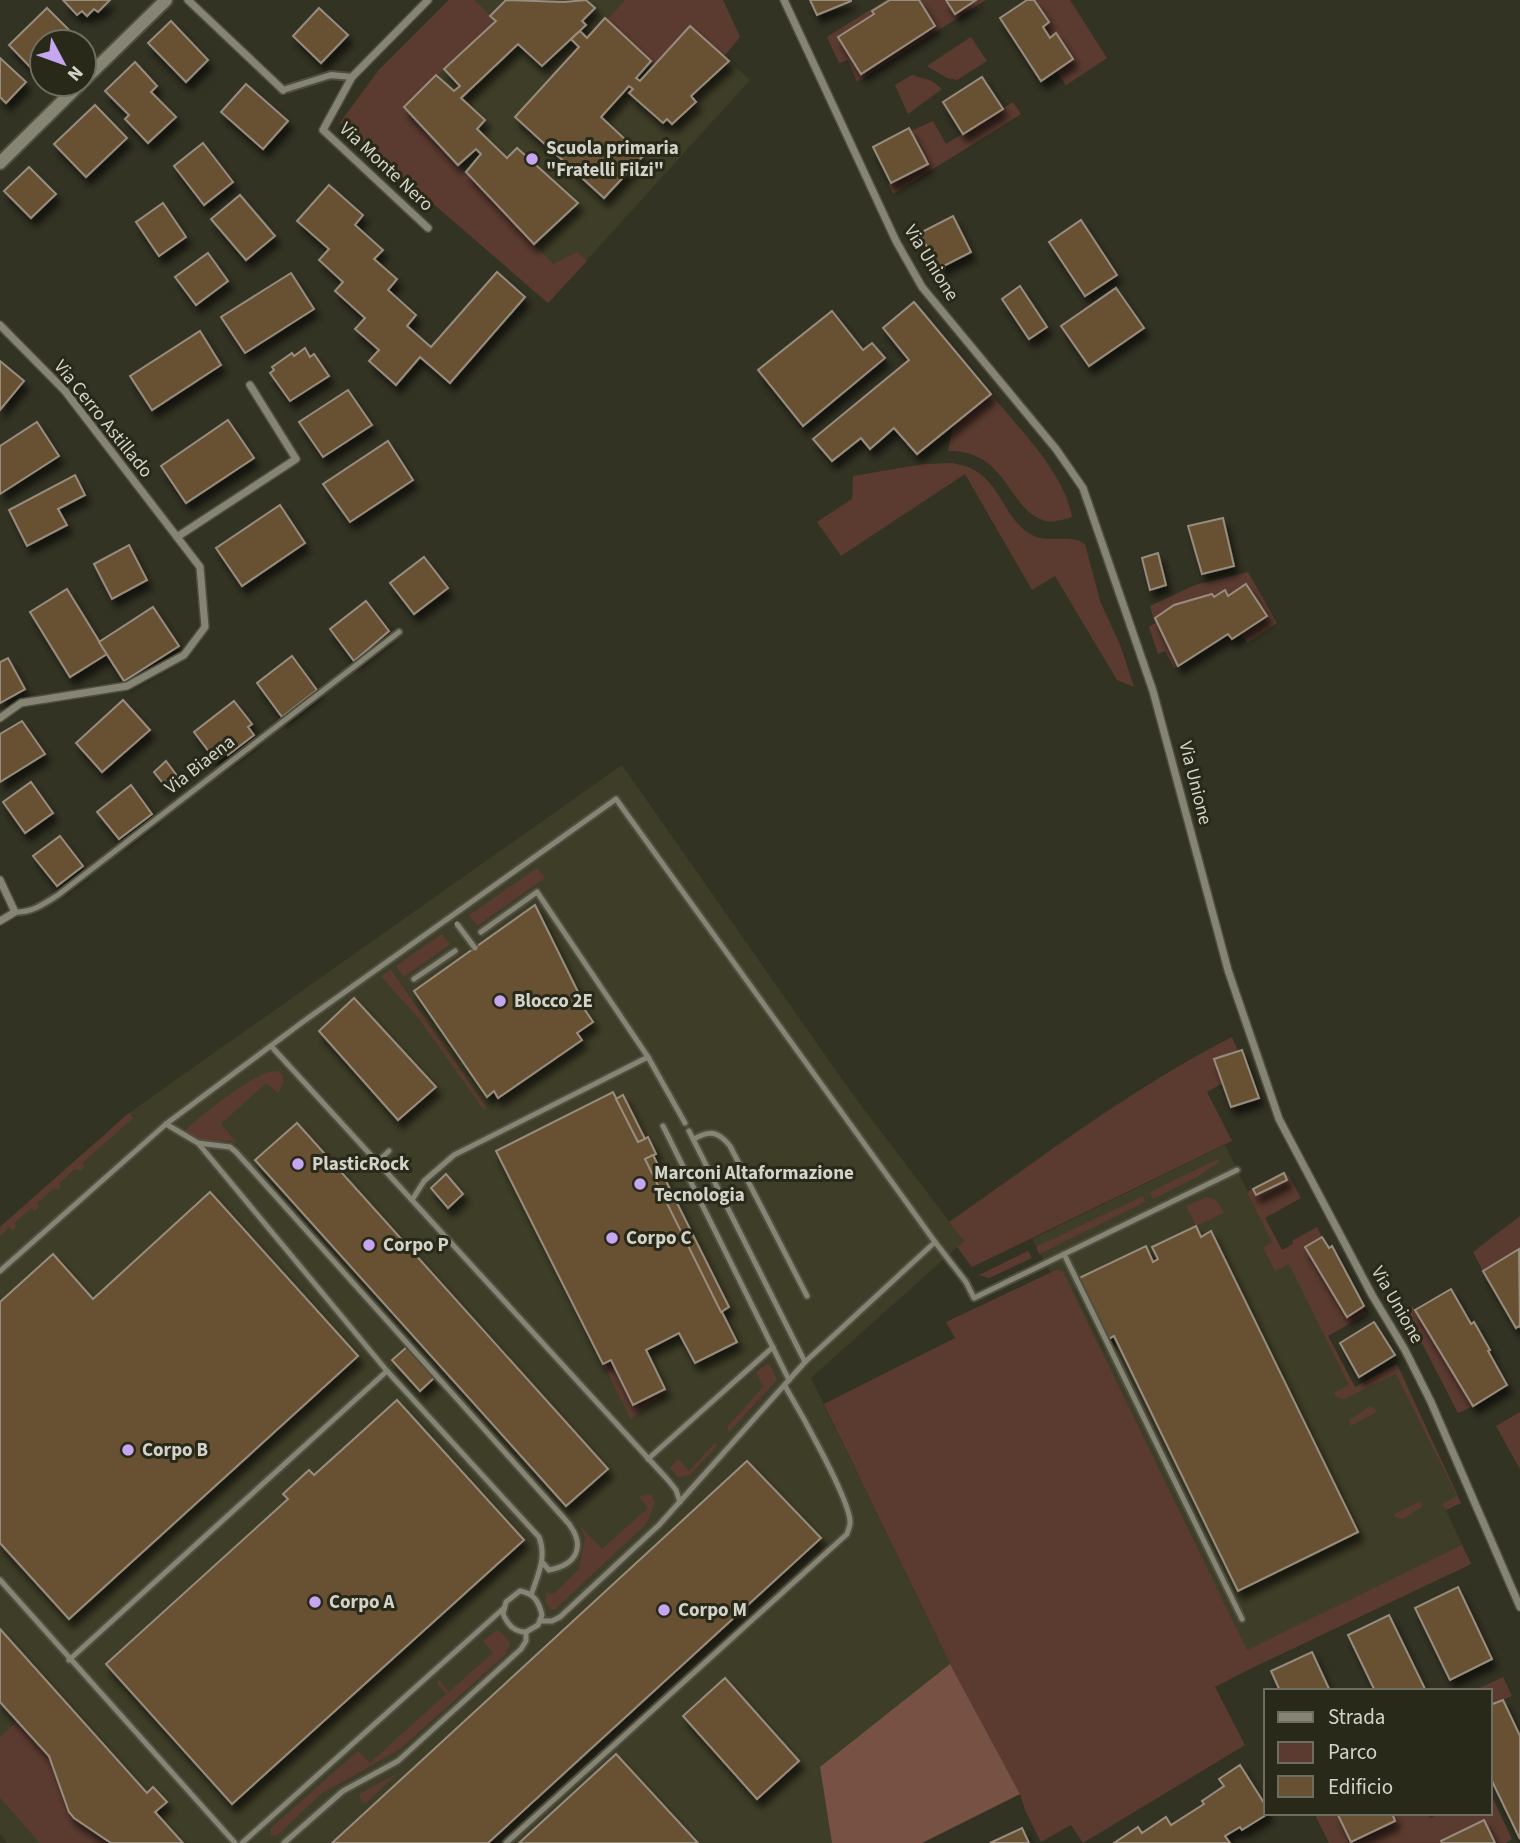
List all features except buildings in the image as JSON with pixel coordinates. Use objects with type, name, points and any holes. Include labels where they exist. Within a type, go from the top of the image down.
[{"type":"street","points":[[98,66],[166,0]]},
{"type":"street","points":[[188,0],[283,90],[331,75],[352,77]]},
{"type":"street","name":"Via Monte Nero","points":[[428,0],[352,77],[323,130],[428,228]]},
{"type":"street","name":"Via Unione","points":[[784,0],[895,241],[913,272],[941,310],[1056,449],[1083,488],[1153,691],[1228,970],[1275,1109],[1365,1283],[1405,1350],[1431,1402],[1520,1607]]},
{"type":"street","points":[[0,163],[66,98]]},
{"type":"street","name":"Via Cerro Astillado","points":[[0,326],[65,391],[200,567],[205,627],[184,655],[127,686],[21,703],[0,718]]},
{"type":"street","points":[[177,537],[296,459],[250,385]]},
{"type":"street","points":[[0,880],[15,912],[0,921]]},
{"type":"lane","name":"Via Biaena","points":[[15,912],[38,907],[58,895],[399,632]]},
{"type":"lane","points":[[0,1271],[166,1124],[616,799],[966,1282],[974,1298],[1237,1170]]},
{"type":"lane","points":[[481,932],[537,892],[648,1058],[685,1123]]},
{"type":"lane","points":[[451,916],[475,948]]},
{"type":"lane","points":[[414,979],[454,951]]},
{"type":"lane","points":[[271,1046],[648,1458],[676,1490],[680,1502]]},
{"type":"lane","points":[[412,1200],[424,1181],[454,1154],[648,1058]]},
{"type":"lane","points":[[166,1124],[198,1143],[387,1371],[531,1528],[543,1546],[542,1562],[531,1595]]},
{"type":"lane","points":[[663,1126],[789,1380]]},
{"type":"lane","points":[[689,1131],[805,1362]]},
{"type":"lane","points":[[694,1139],[708,1132],[717,1133],[730,1146],[807,1296]]},
{"type":"lane","points":[[198,1143],[230,1147],[236,1152],[569,1524],[579,1542],[570,1562],[561,1568],[549,1570],[542,1562]]},
{"type":"lane","points":[[377,1161],[389,1150]]},
{"type":"lane","points":[[540,1621],[552,1622],[560,1616],[659,1525],[805,1362],[935,1242]]},
{"type":"lane","points":[[1064,1254],[1242,1619]]},
{"type":"lane","points":[[648,1458],[773,1347]]},
{"type":"lane","points":[[69,1660],[387,1371]]},
{"type":"lane","points":[[506,1843],[847,1534],[850,1522],[830,1471],[785,1386]]},
{"type":"lane","points":[[0,1580],[235,1843]]},
{"type":"lane","points":[[520,1591],[531,1595],[541,1608],[540,1621],[526,1632],[520,1632],[510,1626],[503,1614],[510,1597],[520,1591]]},
{"type":"lane","points":[[242,1843],[504,1608]]},
{"type":"lane","points":[[285,1843],[343,1791],[398,1761],[521,1649],[526,1642],[526,1632]]},
{"type":"shaded area","name":"Scuola primaria \"Fratelli Filzi\"","points":[[449,0],[723,0],[740,37],[724,56],[750,80],[548,303],[340,123],[378,71]]},
{"type":"shaded area","points":[[622,765],[851,1092],[964,1241],[811,1378],[950,1664],[1020,1794],[922,1843],[8,1843],[0,1834],[0,1227],[129,1113]]},
{"type":"shaded area","points":[[1225,1145],[1261,1219],[1265,1218],[1355,1387],[1397,1364],[1461,1503],[1446,1510],[1471,1564],[1243,1672],[1051,1273],[1032,1239]]},
{"type":"shaded area","points":[[950,1664],[1020,1794],[922,1843],[832,1843],[820,1767]]},
{"type":"green space","points":[[449,0],[474,0],[496,21],[404,107],[553,264],[577,252],[587,261],[548,303],[340,123],[378,71]]},
{"type":"green space","points":[[625,0],[723,0],[740,37],[724,56],[690,26],[655,64],[607,20]]},
{"type":"green space","points":[[890,0],[874,14],[862,74],[935,27],[919,0],[946,0],[955,13],[976,0],[986,0],[857,82],[848,60],[839,63],[827,37]]},
{"type":"green space","points":[[1034,0],[1070,0],[1107,58],[1066,85],[1056,71],[1072,59],[1056,34],[1050,38],[1043,27],[1049,22]]},
{"type":"green space","points":[[971,37],[987,61],[957,80],[947,78],[927,66]]},
{"type":"green space","points":[[912,75],[932,81],[942,89],[908,114],[895,85]]},
{"type":"green space","points":[[1013,102],[1021,114],[893,194],[888,184],[928,164],[911,131],[933,121],[946,144]]},
{"type":"green space","points":[[991,394],[1050,468],[1060,484],[1072,517],[1046,521],[1033,515],[996,470],[984,460],[968,453],[948,451],[953,425]]},
{"type":"green space","points":[[953,463],[969,467],[983,476],[1015,521],[1032,535],[1045,539],[1073,539],[1085,544],[1100,601],[1121,647],[1134,687],[1117,680],[1055,576],[1032,590],[965,474],[841,556],[817,522],[852,499],[853,476],[924,464]]},
{"type":"green space","points":[[1248,572],[1277,623],[1247,643],[1241,633],[1246,584],[1228,596],[1224,591],[1214,597],[1211,594],[1174,605],[1155,618],[1178,666],[1174,668],[1165,651],[1158,654],[1149,627],[1155,623],[1150,606],[1195,585]]},
{"type":"green space","points":[[537,868],[545,878],[477,926],[469,915]]},
{"type":"green space","points":[[442,934],[450,944],[404,977],[396,966]]},
{"type":"green space","points":[[391,970],[487,1108],[484,1110],[420,1020],[381,976]]},
{"type":"green space","points":[[1232,1037],[1238,1051],[1214,1059],[1223,1083],[1207,1092],[1232,1141],[972,1267],[957,1247],[964,1241],[949,1222],[1123,1101]]},
{"type":"green space","points":[[278,1071],[283,1076],[283,1084],[278,1093],[266,1083],[221,1124],[237,1143],[224,1141],[199,1144],[187,1141],[184,1132],[201,1116],[240,1087]]},
{"type":"green space","points":[[129,1113],[133,1118],[82,1163],[85,1167],[80,1171],[76,1168],[59,1183],[61,1187],[57,1190],[54,1188],[37,1203],[39,1207],[35,1211],[32,1208],[14,1223],[16,1227],[13,1230],[9,1227],[0,1236],[0,1227]]},
{"type":"green space","points":[[1218,1159],[1219,1162],[1197,1177],[1153,1199],[1150,1192]]},
{"type":"green space","points":[[1284,1173],[1289,1176],[1301,1198],[1265,1218],[1282,1250],[1317,1227],[1322,1237],[1305,1247],[1346,1317],[1362,1308],[1366,1314],[1328,1336],[1355,1387],[1397,1364],[1461,1503],[1446,1510],[1442,1504],[1457,1496],[1396,1374],[1344,1399],[1336,1397],[1334,1393],[1349,1385],[1289,1264],[1275,1271],[1263,1248],[1272,1242],[1247,1192],[1253,1189],[1257,1195],[1286,1180]]},
{"type":"green space","points":[[1143,1196],[1145,1202],[1039,1254],[1036,1247]]},
{"type":"green space","points":[[1206,1197],[1216,1200],[1224,1213],[1196,1226],[1186,1206]]},
{"type":"green space","points":[[1520,1216],[1520,1251],[1518,1249],[1483,1271],[1473,1252]]},
{"type":"green space","points":[[1028,1251],[1032,1258],[989,1278],[979,1275]]},
{"type":"green space","points":[[1056,1270],[1064,1274],[1247,1650],[1462,1545],[1471,1564],[1215,1687],[1245,1745],[1083,1843],[1071,1825],[1041,1842],[1020,1794],[950,1664],[824,1404],[955,1338],[946,1322]]},
{"type":"green space","points":[[1412,1305],[1473,1406],[1458,1413],[1413,1326],[1410,1318]]},
{"type":"green space","points":[[611,1360],[633,1405],[671,1388],[631,1419],[603,1364]]},
{"type":"green space","points":[[767,1364],[777,1380],[729,1432],[727,1427],[763,1387],[756,1372]]},
{"type":"green space","points":[[1369,1407],[1377,1412],[1351,1426],[1349,1420]]},
{"type":"green space","points":[[1520,1412],[1520,1469],[1496,1426]]},
{"type":"green space","points":[[715,1443],[717,1446],[690,1475],[678,1477],[670,1468],[678,1459],[689,1471]]},
{"type":"green space","points":[[651,1495],[655,1502],[648,1521],[551,1610],[545,1601],[546,1593],[554,1594],[579,1569],[585,1537],[580,1526],[602,1549],[648,1508],[639,1497]]},
{"type":"green space","points":[[1421,1501],[1422,1507],[1403,1519],[1395,1517],[1394,1514]]},
{"type":"green space","points":[[497,1630],[510,1644],[506,1654],[400,1749],[321,1794],[276,1836],[271,1835],[271,1828],[358,1751],[370,1763],[446,1694],[437,1683],[439,1680],[449,1692],[493,1653],[483,1641]]},
{"type":"green space","points":[[1503,1677],[1512,1696],[1492,1704],[1492,1689],[1477,1689]]},
{"type":"green space","points":[[17,1721],[49,1756],[65,1803],[74,1818],[111,1843],[40,1843],[0,1798],[0,1737]]},
{"type":"green space","points":[[398,1773],[365,1804],[359,1797],[361,1793]]},
{"type":"green space","points":[[1492,1797],[1512,1839],[1506,1843],[1495,1843],[1484,1821],[1442,1843],[1329,1843],[1315,1815],[1352,1815],[1395,1821],[1393,1815],[1429,1815],[1430,1818],[1437,1815],[1492,1815]]},
{"type":"place","name":"Scuola primaria \"Fratelli Filzi\"","points":[[532,159]]},
{"type":"place","name":"Blocco 2E","points":[[500,1001]]},
{"type":"place","name":"PlasticRock","points":[[298,1164]]},
{"type":"place","name":"Marconi Altaformazione Tecnologia","points":[[640,1184]]},
{"type":"place","name":"Corpo C","points":[[612,1238]]},
{"type":"place","name":"Corpo P","points":[[369,1245]]},
{"type":"place","name":"Corpo B","points":[[128,1450]]},
{"type":"place","name":"Corpo A","points":[[315,1602]]},
{"type":"place","name":"Corpo M","points":[[664,1610]]}]
